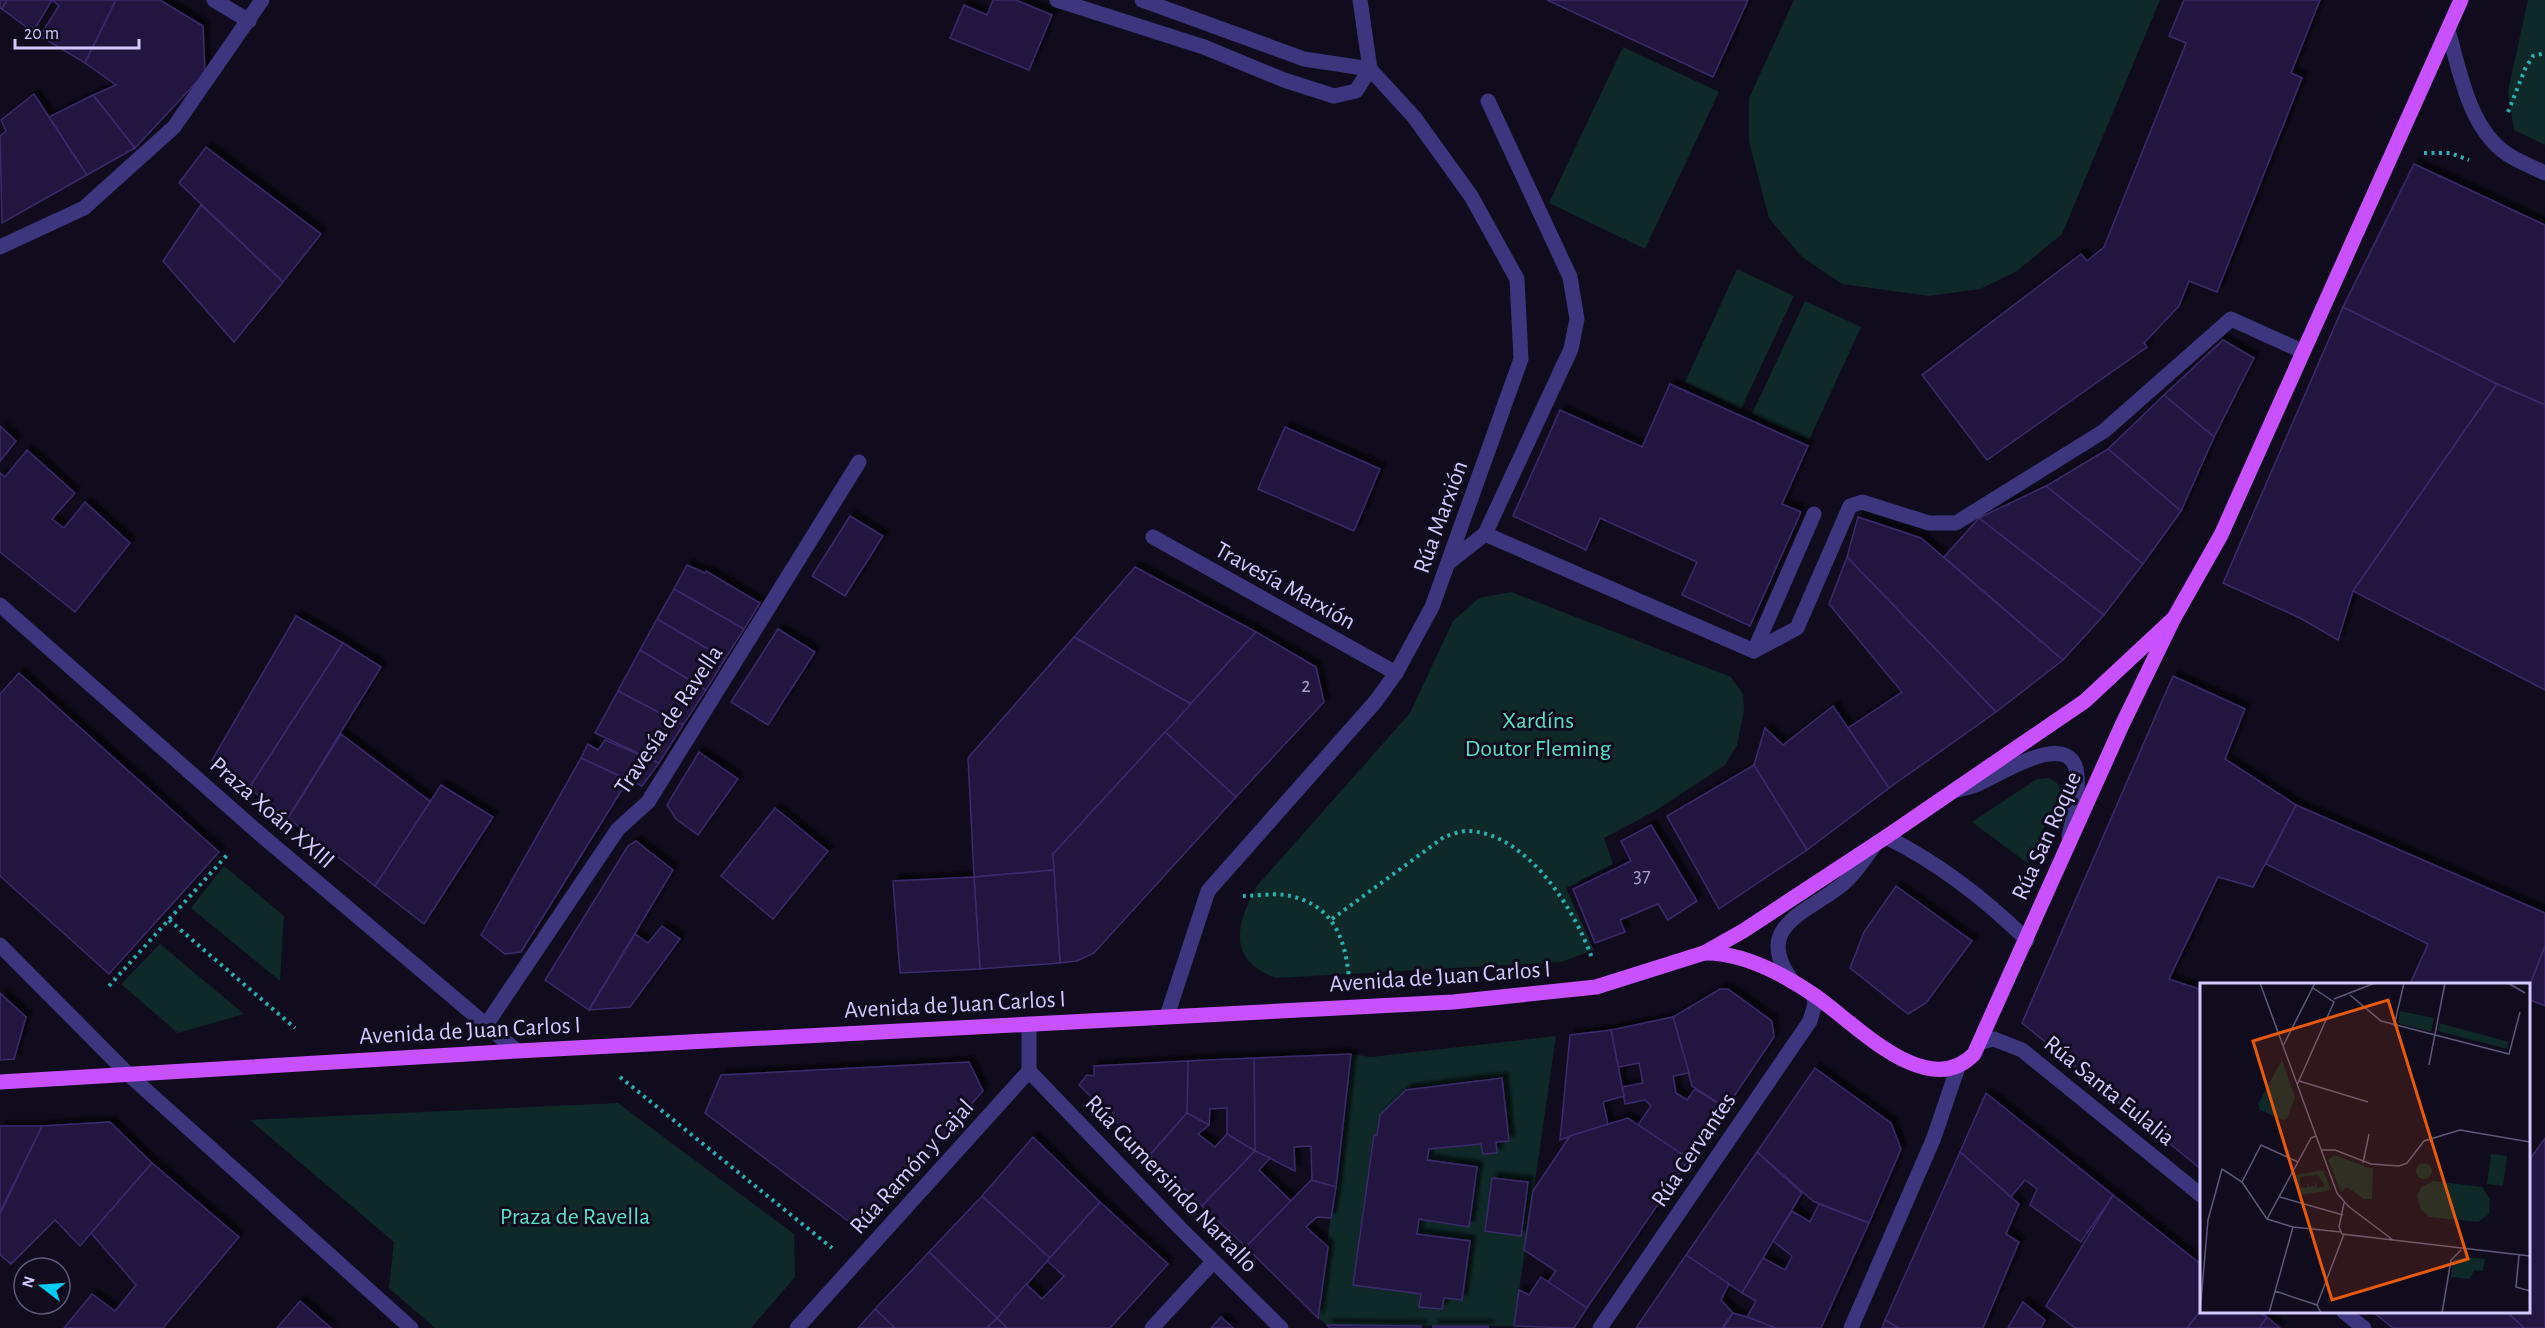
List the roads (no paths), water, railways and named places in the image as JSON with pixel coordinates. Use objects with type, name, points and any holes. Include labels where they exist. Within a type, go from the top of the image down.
[{"type":"main road","points":[[2174,618],[2221,535],[2461,0]]},
{"type":"main road","name":"Avenida de Juan Carlos I","points":[[0,1082],[517,1051],[1441,1002],[1555,992],[1619,981],[1704,953],[1743,931],[1957,790],[2085,701],[2174,618]]},
{"type":"main road","name":"Rúa San Roque","points":[[1958,1067],[1967,1062],[1982,1042],[2068,845],[2174,618]]},
{"type":"main road","points":[[1704,953],[1737,957],[1814,994],[1891,1052],[1911,1064],[1941,1071],[1958,1067]]},
{"type":"street","points":[[214,0],[249,21]]},
{"type":"street","points":[[0,247],[84,208],[174,127],[262,0]]},
{"type":"street","points":[[1057,0],[1204,47],[1284,80],[1334,96],[1356,91],[1370,69],[1360,0]]},
{"type":"street","points":[[1142,0],[1304,59],[1370,69]]},
{"type":"street","points":[[2448,30],[2463,81],[2483,128],[2494,144],[2508,155],[2545,173]]},
{"type":"street","name":"Rúa Marxión","points":[[1167,1016],[1208,891],[1376,701],[1396,673],[1432,607],[1521,359],[1517,279],[1471,196],[1414,117],[1370,69]]},
{"type":"street","points":[[1448,563],[1485,534],[1571,349],[1577,319],[1570,277],[1488,101]]},
{"type":"street","points":[[1754,651],[1797,628],[1850,507],[1863,502],[1929,523],[1956,523],[2104,431],[2231,319],[2302,351]]},
{"type":"street","name":"Travesía de Ravella","points":[[486,1025],[618,829],[648,802],[860,462]]},
{"type":"street","points":[[1754,651],[1814,514]]},
{"type":"street","points":[[1485,534],[1754,651]]},
{"type":"street","name":"Travesía Marxión","points":[[1153,537],[1396,673]]},
{"type":"street","name":"Praza Xoán XXIII","points":[[0,605],[252,826],[517,1051]]},
{"type":"street","name":"Avenida de Juan Carlos I","points":[[1957,790],[1976,785],[2040,756],[2054,752],[2065,754],[2073,761],[2077,774],[2068,845]]},
{"type":"street","points":[[1881,840],[1920,854],[2002,915],[2026,940]]},
{"type":"street","name":"Avenida de Juan Carlos I","points":[[1793,983],[1784,970],[1777,946],[1784,927],[1794,915],[1845,882],[1881,840]]},
{"type":"street","points":[[0,945],[128,1074],[411,1328]]},
{"type":"street","name":"Rúa Cervantes","points":[[1600,1328],[1810,1021],[1815,1004],[1814,994]]},
{"type":"street","points":[[1029,1024],[1029,1071]]},
{"type":"street","name":"Rúa Santa Eulalia","points":[[1982,1042],[1994,1039],[2022,1050],[2200,1194]]},
{"type":"street","name":"Rúa San Roque","points":[[1851,1328],[1933,1140],[1958,1067]]},
{"type":"street","name":"Rúa Gumersindo Nartallo","points":[[1029,1071],[1213,1262],[1281,1328]]},
{"type":"street","name":"Rúa Ramón y Cajal","points":[[797,1328],[1029,1071]]},
{"type":"street","points":[[1152,1328],[1213,1262]]},
{"type":"street","points":[[2345,1313],[2364,1328]]},
{"type":"park label","name":"Xardíns Doutor Fleming","points":[[1538,735]]},
{"type":"park label","name":"Praza de Ravella","points":[[575,1217]]}]
